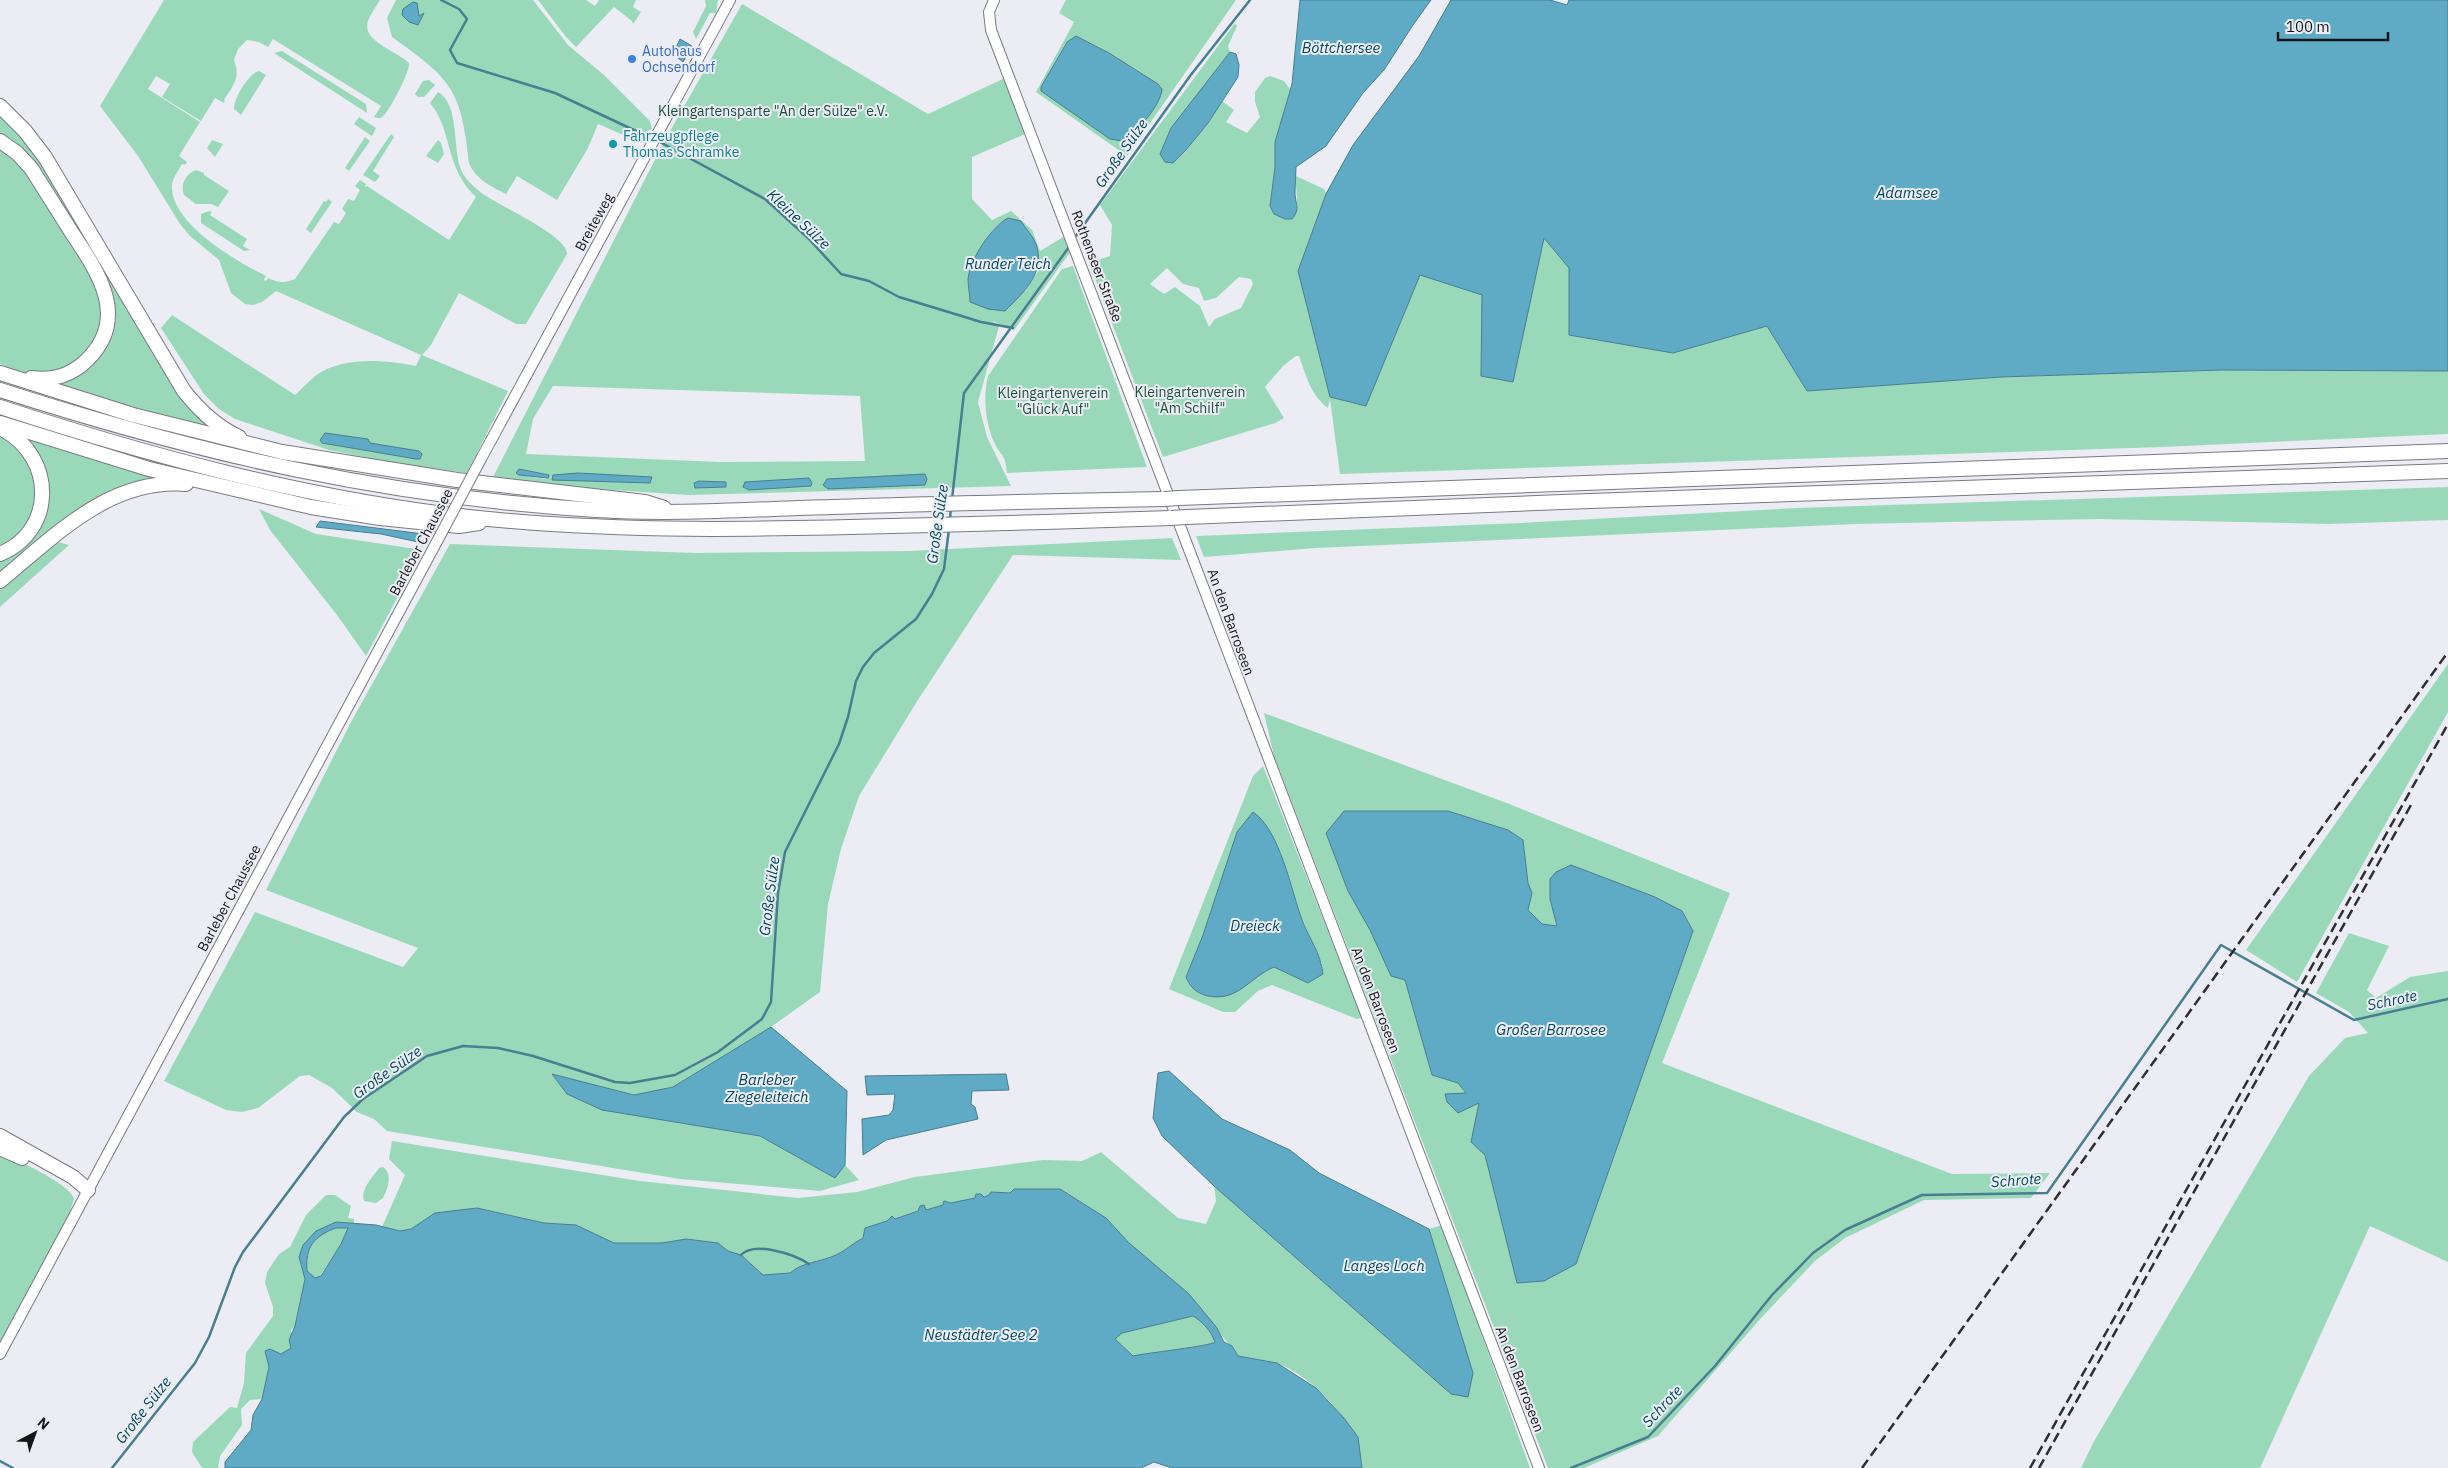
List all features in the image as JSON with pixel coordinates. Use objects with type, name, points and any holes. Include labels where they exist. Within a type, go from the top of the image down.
[{"type":"highway","points":[[0,106],[25,131],[45,157],[189,398],[229,432],[282,452]]},
{"type":"highway","points":[[0,141],[18,153],[31,168],[95,269],[105,288],[108,305],[107,323],[100,342],[93,353],[76,369],[55,378],[42,379],[0,373]]},
{"type":"highway","points":[[0,373],[133,415],[282,452],[457,480],[645,502],[674,513]]},
{"type":"highway","points":[[0,390],[195,447],[336,479],[477,500],[596,510],[674,513],[973,502],[1180,498],[2448,451]]},
{"type":"highway","points":[[0,408],[154,454],[280,485],[366,502],[500,519],[692,530],[1171,518],[2448,470]]},
{"type":"highway","points":[[0,423],[114,459],[332,511],[459,526],[500,519]]},
{"type":"highway","points":[[0,427],[19,439],[31,453],[40,473],[43,492],[39,514],[30,530],[17,544],[0,554]]},
{"type":"highway","points":[[0,581],[86,512],[121,493],[159,484],[222,486]]},
{"type":"highway","points":[[0,1136],[73,1177],[88,1190]]},
{"type":"highway","points":[[0,1148],[68,1184],[88,1190]]},
{"type":"street","name":"Breiteweg","points":[[482,457],[730,0]]},
{"type":"street","name":"Rothenseer Straße","points":[[994,0],[989,12],[991,30],[1187,542]]},
{"type":"street","name":"Barleber Chaussee","points":[[0,1354],[482,457]]},
{"type":"street","name":"An den Barroseen","points":[[1187,542],[1540,1468]]},
{"type":"green space","points":[[164,0],[380,0],[368,21],[367,28],[375,40],[404,59],[409,63],[409,67],[394,100],[380,118],[374,117],[381,106],[273,39],[268,47],[259,42],[247,40],[238,49],[234,60],[237,72],[235,81],[224,103],[215,98],[201,121],[162,97],[170,84],[156,76],[148,89],[200,122],[179,156],[187,162],[185,165],[182,164],[173,182],[172,189],[175,202],[183,216],[208,240],[266,276],[264,280],[266,281],[268,278],[282,282],[295,279],[334,222],[339,224],[346,213],[342,209],[348,199],[354,201],[360,190],[355,186],[360,180],[366,184],[365,187],[367,186],[449,240],[476,197],[466,185],[453,161],[442,125],[430,103],[438,92],[445,98],[452,115],[458,158],[461,171],[465,177],[487,197],[529,220],[556,238],[564,246],[567,254],[526,324],[516,324],[459,293],[431,345],[422,355],[508,391],[467,473],[388,462],[329,450],[235,419],[219,409],[204,394],[161,328],[172,315],[295,395],[315,376],[338,365],[351,362],[378,361],[416,366],[421,355],[276,291],[262,302],[253,305],[245,304],[231,293],[219,260],[190,236],[180,224],[138,156],[100,106]],"holes":[[[368,439],[370,443],[420,459],[322,443],[320,440]]]},
{"type":"green space","points":[[396,0],[533,0],[568,45],[604,75],[650,121],[652,129],[647,131],[642,143],[598,124],[588,148],[557,200],[517,176],[506,194],[484,182],[472,169],[469,163],[462,118],[450,88],[428,64],[392,37],[387,18]]},
{"type":"green space","points":[[538,0],[586,0],[595,6],[599,0],[636,0],[633,7],[641,12],[633,24],[632,21],[614,7],[576,47]]},
{"type":"green space","points":[[705,0],[718,0],[716,13],[710,13],[696,39],[693,32],[706,6]]},
{"type":"green space","points":[[1066,0],[1236,0],[1127,156],[1036,92],[1074,22],[1059,13]],"holes":[[[1076,36],[1109,53],[1161,86],[1159,100],[1133,134],[1041,91],[1041,87],[1065,44]]]},
{"type":"green space","name":"Kleingartenverein \"Am Schilf\"","points":[[1451,0],[1550,0],[1567,5],[1569,0],[1681,0],[1482,295],[1513,381],[1543,237],[1569,268],[1569,335],[1673,353],[1767,326],[1807,391],[2001,377],[2222,370],[2448,371],[2448,434],[2162,447],[1340,474],[1330,399],[1328,408],[1313,391],[1299,356],[1296,356],[1283,366],[1265,387],[1284,418],[1275,423],[1163,457],[1089,263],[1110,256],[1112,225],[1100,205],[1235,23],[1237,26],[1228,46],[1230,52],[1171,128],[1160,154],[1173,163],[1187,150],[1222,101],[1234,110],[1226,122],[1247,133],[1260,117],[1255,102],[1255,92],[1265,78],[1270,76],[1284,81],[1290,89],[1275,142],[1275,167],[1270,206],[1274,214],[1285,219],[1292,219],[1295,215],[1297,199],[1296,176],[1324,189],[1326,193],[1353,145],[1419,56]],"holes":[[[1167,268],[1183,284],[1199,288],[1204,301],[1216,298],[1239,277],[1251,279],[1253,284],[1241,308],[1215,319],[1209,327],[1200,306],[1175,287],[1164,294],[1150,284]],[[1329,357],[1330,397],[1321,360]]]},
{"type":"green space","name":"Kleingartensparte \"An der Sülze\" e.V.","points":[[742,4],[928,114],[1005,78],[1025,134],[972,157],[972,199],[992,220],[1011,211],[1032,230],[1040,251],[1065,236],[1071,251],[1014,330],[992,321],[999,326],[978,402],[987,437],[1011,486],[688,495],[566,487],[493,477],[665,140]],"holes":[[[1008,218],[1036,245],[1038,271],[1025,291],[968,277],[988,236],[1000,223]],[[553,386],[860,396],[865,461],[720,462],[526,454],[533,419]],[[519,469],[549,475],[546,479],[519,475],[517,473]]]},
{"type":"green space","points":[[282,51],[366,104],[367,113],[274,53]]},
{"type":"green space","points":[[259,71],[266,75],[241,115],[234,109],[236,99],[246,81]]},
{"type":"green space","points":[[429,80],[435,85],[424,97],[418,97],[415,94],[423,81]]},
{"type":"green space","points":[[0,115],[35,153],[174,387],[220,432],[48,384],[90,365],[110,288],[0,136]]},
{"type":"green space","points":[[359,117],[376,128],[372,136],[354,124]]},
{"type":"green space","points":[[391,134],[394,137],[373,171],[380,176],[375,182],[363,175]]},
{"type":"green space","points":[[365,137],[370,141],[349,171],[345,168]]},
{"type":"green space","points":[[212,140],[223,144],[215,157],[207,148]]},
{"type":"green space","points":[[438,140],[441,143],[444,154],[438,163],[426,156]]},
{"type":"green space","points":[[0,146],[21,163],[91,269],[104,307],[98,337],[75,365],[38,376],[23,374],[0,364]]},
{"type":"green space","points":[[196,170],[204,173],[204,175],[229,191],[218,207],[211,204],[196,204],[184,195],[184,180]]},
{"type":"green space","points":[[328,199],[332,202],[311,233],[306,229],[324,201],[326,202]]},
{"type":"green space","points":[[209,211],[212,212],[210,215],[247,239],[243,246],[250,250],[244,251],[201,223],[201,214]]},
{"type":"green space","name":"Kleingartenverein \"Glück Auf\"","points":[[1073,266],[1147,467],[1007,473],[1004,458],[996,447],[987,418],[986,392],[988,376],[1062,269]]},
{"type":"green space","points":[[0,433],[12,441],[29,463],[34,476],[36,504],[25,530],[0,549]]},
{"type":"green space","points":[[24,437],[184,480],[144,482],[0,576],[0,559],[45,513]]},
{"type":"green space","points":[[2448,487],[2448,520],[2329,524],[2098,519],[1856,524],[1315,548],[1204,557],[1196,536],[1521,523],[1797,508]]},
{"type":"green space","points":[[259,509],[316,534],[423,550],[366,656],[337,615],[270,530]]},
{"type":"green space","points":[[1172,538],[1181,560],[1013,555],[916,703],[859,796],[841,849],[828,904],[820,992],[771,1027],[673,1087],[634,1095],[553,1075],[602,1110],[760,1136],[835,1178],[845,1165],[859,1180],[820,1191],[680,1179],[387,1131],[374,1119],[357,1112],[332,1088],[309,1075],[300,1076],[258,1108],[242,1112],[226,1110],[164,1081],[255,912],[403,967],[418,948],[266,890],[351,722],[450,544],[695,553],[909,551]]},
{"type":"green space","points":[[54,541],[69,545],[0,607],[0,585]]},
{"type":"green space","points":[[2448,664],[2448,712],[2297,982],[2246,950]]},
{"type":"green space","points":[[1264,713],[1504,802],[1730,893],[1662,1063],[1952,1174],[2050,1173],[2031,1198],[1924,1200],[1845,1238],[1815,1261],[1762,1317],[1658,1436],[1584,1468],[1548,1468],[1274,756]],"holes":[[[1344,811],[1448,811],[1508,830],[1523,840],[1528,883],[1532,893],[1528,910],[1542,924],[1557,926],[1550,899],[1571,865],[1655,897],[1682,911],[1693,931],[1576,1263],[1517,1282],[1485,1155],[1480,1103],[1447,1102],[1445,1094],[1466,1094],[1458,1083],[1432,1075],[1405,980],[1370,930],[1348,891],[1326,833]]]},
{"type":"green space","points":[[1263,766],[1362,1018],[1357,1019],[1272,985],[1258,991],[1235,1012],[1223,1012],[1169,989],[1253,776]],"holes":[[[1302,919],[1322,964],[1323,974],[1308,983],[1275,967],[1264,971],[1186,977],[1203,935]]]},
{"type":"green space","points":[[2349,933],[2389,946],[2367,990],[2376,998],[2410,977],[2448,971],[2448,1262],[2370,1226],[2260,1468],[2081,1468],[2093,1443],[2309,1076],[2345,1038],[2368,1033],[2349,1012],[2316,993]]},
{"type":"green space","points":[[392,1141],[640,1181],[798,1198],[857,1192],[915,1177],[1043,1160],[1082,1161],[1101,1152],[1178,1218],[1206,1224],[1216,1201],[1214,1186],[1451,1394],[1473,1373],[1429,1229],[1442,1225],[1530,1468],[1362,1468],[1360,1452],[1354,1436],[1345,1420],[1319,1391],[1290,1369],[1276,1363],[1238,1356],[1217,1328],[1128,1242],[1106,1218],[1060,1189],[1014,1189],[1010,1193],[998,1193],[951,1204],[947,1201],[943,1205],[865,1228],[863,1238],[836,1255],[806,1264],[790,1273],[763,1275],[741,1255],[728,1251],[718,1243],[686,1239],[662,1243],[614,1243],[576,1225],[544,1223],[478,1208],[435,1213],[411,1229],[400,1231],[382,1227],[405,1175],[389,1159]]},
{"type":"green space","points":[[0,1153],[53,1179],[63,1186],[74,1199],[69,1215],[0,1343]]},
{"type":"green space","points":[[383,1167],[389,1178],[387,1190],[383,1198],[376,1203],[364,1201],[364,1192],[368,1183],[379,1168]]},
{"type":"green space","points":[[326,1195],[335,1195],[351,1206],[348,1218],[354,1219],[354,1224],[336,1222],[303,1245],[305,1279],[295,1326],[291,1330],[291,1348],[281,1354],[270,1349],[265,1351],[269,1367],[262,1399],[250,1400],[241,1409],[242,1425],[220,1456],[218,1468],[202,1468],[192,1452],[193,1442],[230,1407],[237,1408],[244,1383],[246,1353],[273,1316],[273,1307],[265,1283],[267,1272],[279,1254],[290,1247],[306,1215]]},
{"type":"green space","points":[[336,1228],[348,1228],[341,1244],[320,1276],[315,1278],[307,1271],[309,1249],[322,1235]]},
{"type":"green space","points":[[1193,1316],[1207,1328],[1215,1342],[1133,1356],[1115,1339],[1122,1333]]},
{"type":"water","name":"Böttchersee","points":[[1300,0],[1431,0],[1384,70],[1363,93],[1326,146],[1296,167],[1296,212],[1292,219],[1285,219],[1274,214],[1270,206],[1275,167],[1275,142],[1292,84]]},
{"type":"water","name":"Adamsee","points":[[1451,0],[1550,0],[1567,5],[1569,0],[2448,0],[2448,371],[2222,370],[2001,377],[1807,391],[1767,326],[1673,353],[1569,335],[1569,268],[1544,238],[1513,382],[1481,376],[1482,295],[1420,275],[1366,406],[1330,397],[1298,271],[1326,194],[1353,145],[1419,56]]},
{"type":"water","points":[[413,2],[417,3],[419,16],[424,13],[418,25],[409,22],[402,15],[403,9]]},
{"type":"water","points":[[1076,36],[1109,53],[1158,84],[1162,89],[1161,96],[1153,111],[1134,132],[1122,141],[1110,139],[1041,91],[1041,87],[1067,42]]},
{"type":"water","points":[[680,39],[692,46],[683,62],[673,54]]},
{"type":"water","points":[[1230,52],[1236,54],[1239,65],[1238,77],[1208,123],[1186,150],[1173,163],[1165,162],[1160,154],[1171,128]]},
{"type":"water","name":"Runder Teich","points":[[1008,218],[1021,221],[1033,238],[1038,254],[1038,264],[1031,282],[1005,311],[988,309],[970,302],[968,279],[977,253],[995,228]]},
{"type":"water","points":[[325,433],[368,439],[370,443],[419,451],[422,454],[420,459],[416,459],[322,443],[320,440]]},
{"type":"water","points":[[519,469],[549,475],[548,478],[519,475],[516,473]]},
{"type":"water","points":[[578,473],[652,477],[650,483],[552,480],[553,475]]},
{"type":"water","points":[[925,474],[927,479],[925,485],[828,489],[823,485],[827,479]]},
{"type":"water","points":[[809,478],[812,483],[811,486],[749,490],[743,487],[745,482]]},
{"type":"water","points":[[699,481],[726,482],[726,487],[695,488],[694,483]]},
{"type":"water","points":[[320,521],[424,534],[418,542],[381,534],[316,527]]},
{"type":"water","name":"Großer Barrosee","points":[[1344,811],[1448,811],[1508,830],[1523,840],[1528,883],[1532,893],[1528,910],[1542,924],[1557,926],[1550,899],[1550,879],[1556,872],[1571,865],[1655,897],[1682,911],[1693,931],[1576,1264],[1544,1281],[1517,1283],[1485,1155],[1471,1142],[1479,1103],[1458,1113],[1447,1102],[1445,1094],[1466,1093],[1458,1083],[1432,1075],[1405,980],[1391,976],[1370,930],[1348,891],[1326,833]]},
{"type":"water","name":"Dreieck","points":[[1253,812],[1270,832],[1284,862],[1302,920],[1320,960],[1323,974],[1308,983],[1274,967],[1236,992],[1218,997],[1208,996],[1194,990],[1186,977],[1203,935],[1237,832]]},
{"type":"water","name":"Barleber Ziegeleiteich","points":[[771,1027],[847,1091],[845,1165],[835,1178],[760,1136],[602,1110],[567,1094],[552,1074],[634,1095],[673,1087]]},
{"type":"water","name":"Langes Loch","points":[[1169,1071],[1222,1119],[1290,1150],[1319,1173],[1429,1229],[1473,1373],[1468,1397],[1451,1394],[1214,1186],[1162,1136],[1153,1118],[1158,1073]]},
{"type":"water","points":[[1006,1074],[1009,1090],[972,1091],[971,1104],[975,1107],[978,1119],[886,1140],[863,1155],[862,1119],[889,1115],[893,1110],[895,1094],[867,1095],[865,1076]]},
{"type":"water","name":"Neustädter See 2","points":[[1014,1189],[1060,1189],[1106,1218],[1128,1242],[1189,1294],[1217,1328],[1224,1342],[1232,1346],[1238,1356],[1277,1363],[1316,1388],[1343,1417],[1358,1437],[1362,1468],[1172,1468],[1154,1462],[1141,1468],[225,1468],[225,1462],[251,1430],[253,1415],[262,1399],[269,1367],[265,1351],[270,1349],[281,1354],[291,1348],[289,1340],[295,1326],[305,1279],[299,1257],[303,1245],[316,1231],[336,1222],[376,1225],[400,1231],[411,1229],[435,1213],[477,1208],[544,1223],[576,1225],[614,1243],[662,1243],[686,1239],[718,1243],[728,1251],[741,1255],[763,1275],[790,1273],[806,1264],[836,1255],[863,1238],[865,1228],[887,1221],[892,1216],[895,1219],[918,1211],[920,1206],[924,1205],[926,1210],[943,1205],[944,1201],[951,1203],[975,1198],[976,1194],[981,1194],[984,1197],[991,1192],[1010,1193]],"holes":[[[336,1228],[348,1228],[341,1244],[321,1276],[315,1278],[307,1271],[309,1249],[322,1235]],[[1193,1316],[1206,1327],[1215,1342],[1133,1356],[1115,1339],[1122,1333]]]},
{"type":"waterway","name":"Kleine Sülze","points":[[441,0],[459,9],[467,19],[450,50],[457,63],[555,93],[653,139]]},
{"type":"waterway","name":"Große Sülze","points":[[1073,240],[1190,76],[1250,0]]},
{"type":"waterway","name":"Kleine Sülze","points":[[658,141],[765,199],[808,238],[841,274],[869,281],[899,297],[981,322],[1013,328]]},
{"type":"waterway","name":"Große Sülze","points":[[952,499],[964,393],[1069,247]]},
{"type":"waterway","name":"Große Sülze","points":[[950,519],[951,507]]},
{"type":"waterway","name":"Große Sülze","points":[[112,1468],[195,1363],[209,1337],[235,1267],[243,1252],[344,1117],[363,1099],[427,1056],[463,1046],[498,1048],[533,1056],[615,1082],[630,1083],[675,1075],[718,1052],[762,1019],[771,1002],[778,893],[785,852],[839,744],[848,717],[856,681],[863,667],[874,653],[916,619],[932,594],[944,569],[949,529]]},
{"type":"waterway","name":"Schrote","points":[[1571,1468],[1648,1437],[1715,1366],[1772,1295],[1813,1253],[1845,1230],[1922,1195],[2047,1193],[2221,945],[2354,1020],[2448,999]]},
{"type":"waterway","points":[[741,1255],[755,1249],[774,1250],[794,1256],[809,1264]]},
{"type":"waterway","name":"Große Sülze","points":[[0,1461],[13,1468]]},
{"type":"railway","points":[[1862,1468],[2448,652]]},
{"type":"railway","points":[[2030,1468],[2448,724]]},
{"type":"railway","points":[[2039,1468],[2411,805]]},
{"type":"place","name":"Autohaus Ochsendorf","points":[[632,59]]},
{"type":"place","name":"Fahrzeugpflege Thomas Schramke","points":[[613,144]]}]
